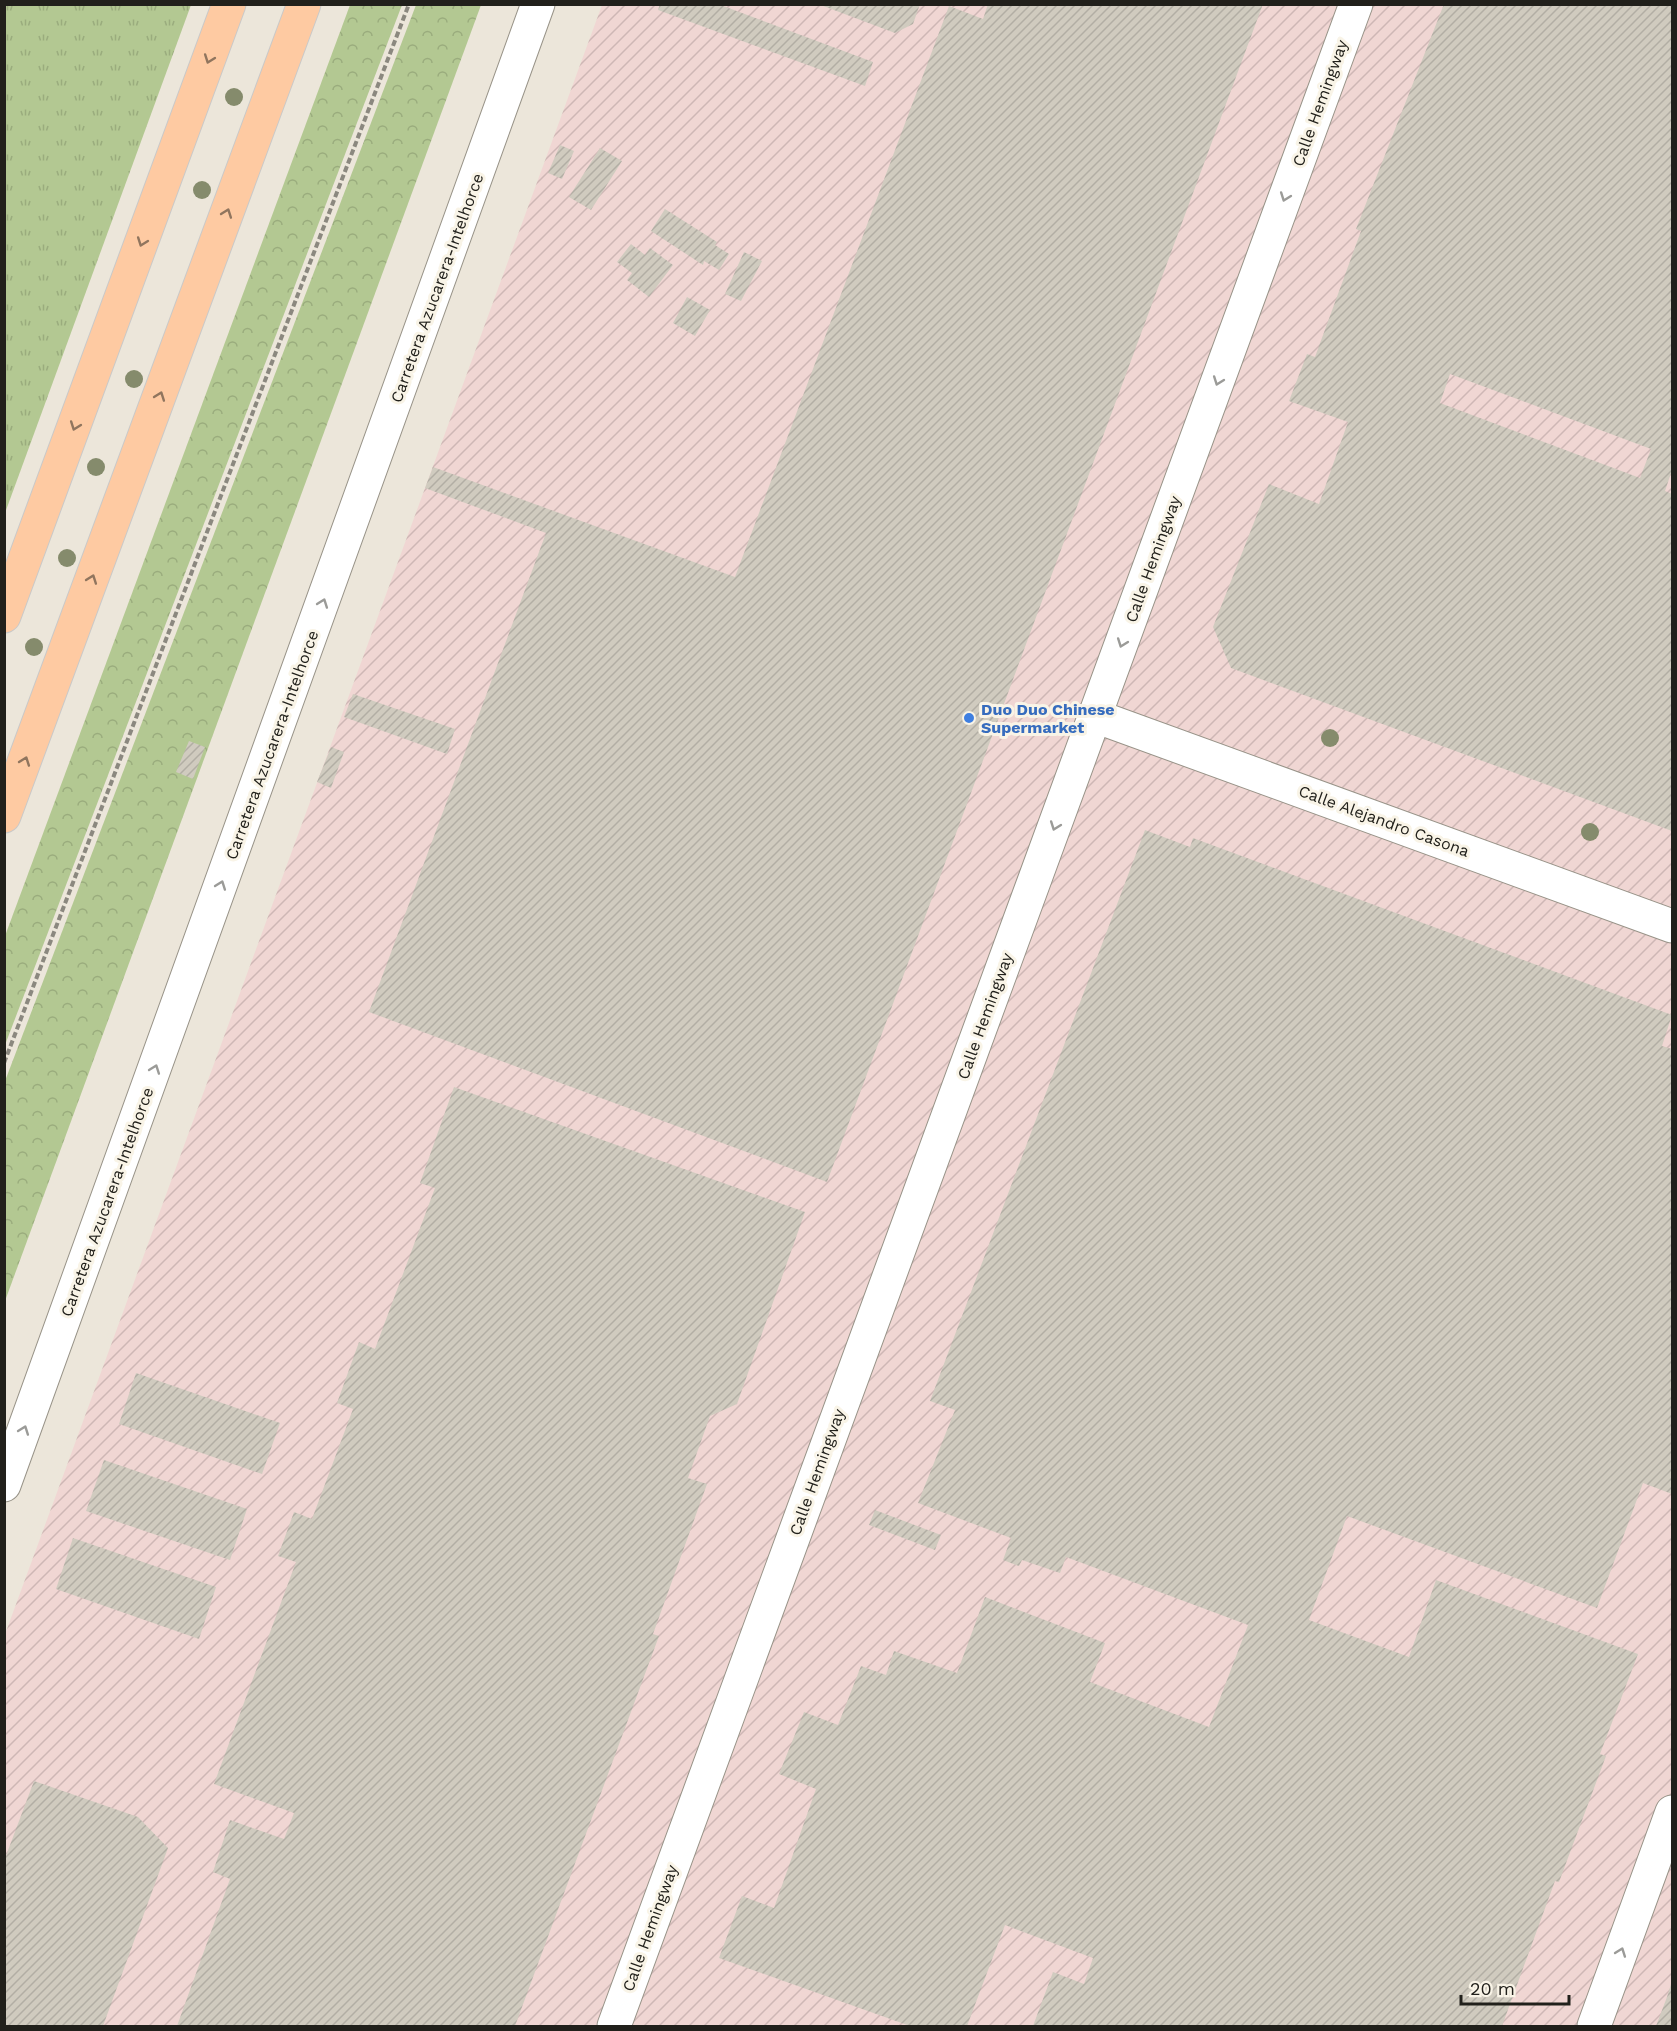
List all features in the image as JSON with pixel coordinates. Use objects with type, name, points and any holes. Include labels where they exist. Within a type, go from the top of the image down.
[{"type":"main road","points":[[4,616],[229,4]]},
{"type":"main road","points":[[4,816],[304,4]]},
{"type":"street","name":"Carretera Azucarera-Intelhorce","points":[[4,1485],[538,4]]},
{"type":"street","name":"Calle Hemingway","points":[[614,2026],[1356,4]]},
{"type":"street","name":"Calle Alejandro Casona","points":[[1095,716],[1672,926]]},
{"type":"street","points":[[1594,2026],[1672,1812]]},
{"type":"path","points":[[4,1063],[409,4]]},
{"type":"shaded area","points":[[602,5],[1672,5],[1672,2026],[5,2026],[4,1637]]},
{"type":"green space","points":[[4,5],[191,5],[5,513]]},
{"type":"green space","points":[[350,5],[402,5],[5,1045],[5,936]]},
{"type":"green space","points":[[416,5],[481,5],[5,1301],[5,1081]]},
{"type":"building","points":[[660,4],[718,4],[873,62],[865,86],[658,10]]},
{"type":"building","points":[[818,4],[920,4],[913,24],[895,33]]},
{"type":"building","points":[[988,4],[1263,4],[827,1182],[369,1012],[546,533],[425,488],[433,467],[735,577],[949,6],[983,19]]},
{"type":"building","points":[[1444,4],[1672,4],[1672,470],[1665,491],[1672,494],[1672,831],[1231,668],[1213,627],[1269,484],[1319,504],[1348,422],[1289,401],[1307,354],[1315,357],[1361,231],[1356,229]],"holes":[[[1450,374],[1651,449],[1640,478],[1440,403]]]},
{"type":"building","points":[[560,145],[574,151],[562,179],[548,173]]},
{"type":"building","points":[[600,148],[622,161],[591,210],[569,197]]},
{"type":"building","points":[[665,209],[717,242],[715,245],[729,254],[719,270],[704,261],[703,265],[651,231]]},
{"type":"building","points":[[631,244],[645,255],[650,248],[673,265],[649,297],[627,280],[632,273],[617,262]]},
{"type":"building","points":[[744,252],[762,261],[741,301],[725,294]]},
{"type":"building","points":[[687,297],[710,310],[695,336],[673,323]]},
{"type":"building","points":[[353,694],[455,729],[447,754],[344,717]]},
{"type":"building","points":[[189,741],[205,747],[193,779],[176,772]]},
{"type":"building","points":[[331,747],[344,752],[331,788],[317,782]]},
{"type":"building","points":[[1145,830],[1190,847],[1193,838],[1672,1015],[1662,1046],[1672,1049],[1672,1494],[1643,1483],[1597,1608],[1347,1516],[1309,1620],[1409,1657],[1436,1580],[1638,1654],[1600,1754],[1606,1756],[1559,1882],[1555,1881],[1502,2026],[1033,2026],[1053,1972],[1084,1984],[1093,1958],[1005,1925],[967,2026],[910,2026],[719,1958],[742,1896],[774,1908],[816,1789],[779,1774],[804,1712],[838,1725],[861,1666],[886,1675],[894,1651],[957,1673],[985,1597],[1105,1643],[1090,1682],[1209,1727],[1248,1625],[1066,1557],[1060,1573],[1022,1560],[1019,1566],[1003,1560],[1011,1538],[918,1503],[955,1410],[930,1401]]},
{"type":"building","points":[[454,1087],[805,1212],[737,1404],[710,1416],[688,1478],[707,1484],[653,1634],[659,1636],[515,2026],[177,2026],[230,1879],[213,1872],[230,1820],[284,1839],[294,1813],[214,1784],[296,1562],[278,1556],[294,1512],[312,1519],[353,1409],[337,1403],[359,1342],[375,1349],[435,1188],[420,1183]]},
{"type":"building","points":[[136,1373],[280,1423],[262,1474],[119,1424]]},
{"type":"building","points":[[104,1460],[247,1509],[230,1560],[86,1511]]},
{"type":"building","points":[[875,1510],[941,1535],[935,1550],[869,1525]]},
{"type":"building","points":[[73,1538],[216,1587],[199,1639],[56,1589]]},
{"type":"building","points":[[34,1781],[138,1817],[168,1848],[103,2026],[4,2026],[4,1861]]},
{"type":"building","points":[[1672,1981],[1672,2026],[1656,2026],[1667,1997]]},
{"type":"place","name":"Duo Duo Chinese Supermarket","points":[[969,718]]}]
